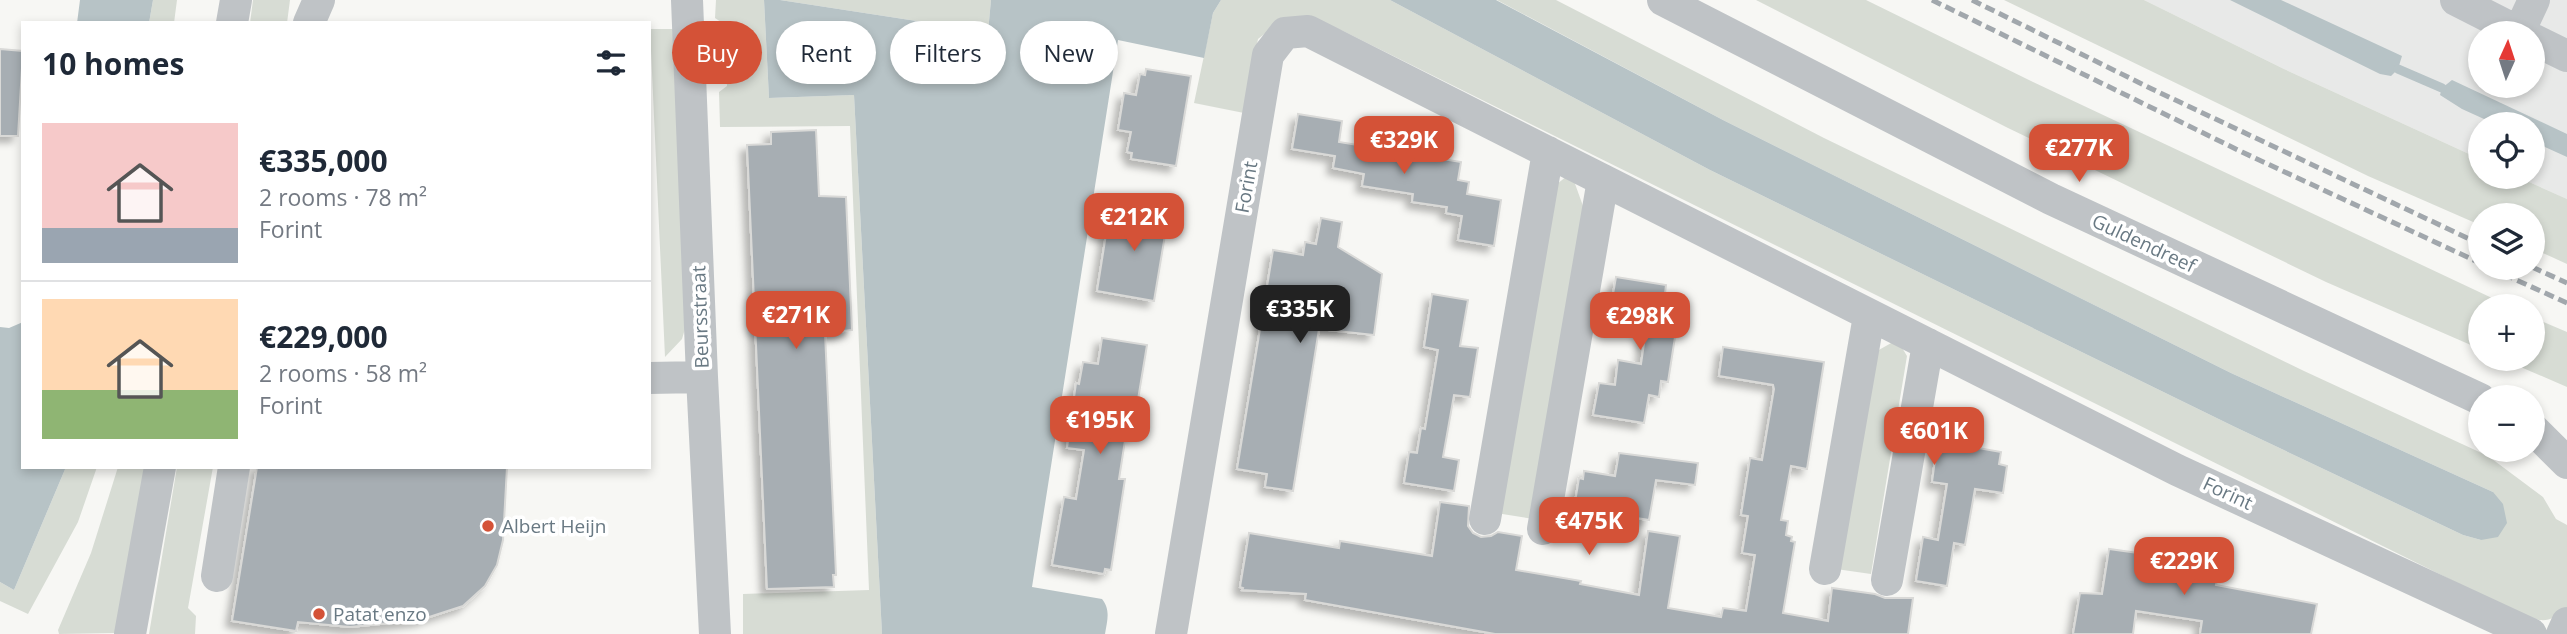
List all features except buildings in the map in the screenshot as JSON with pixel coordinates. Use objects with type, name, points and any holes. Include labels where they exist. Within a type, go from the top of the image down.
[{"type":"street","points":[[233,21],[236,0]]},
{"type":"street","points":[[310,21],[319,0]]},
{"type":"street","name":"Beursstraat","points":[[687,0],[715,634]]},
{"type":"street","name":"Guldendreef","points":[[1663,0],[2051,200],[2468,393]]},
{"type":"street","points":[[2456,0],[2497,21]]},
{"type":"street","points":[[2528,21],[2534,0]]},
{"type":"street","name":"Forint","points":[[1171,634],[1268,55],[1285,33],[1308,31],[2177,470],[2531,634]]},
{"type":"street","points":[[2545,45],[2567,56]]},
{"type":"street","points":[[1485,519],[1548,152]]},
{"type":"street","points":[[1543,529],[1603,180]]},
{"type":"street","points":[[1825,569],[1869,316]]},
{"type":"street","points":[[1887,580],[1928,344]]},
{"type":"street","points":[[651,378],[702,377]]},
{"type":"street","points":[[2545,428],[2567,434]]},
{"type":"street","points":[[2545,439],[2567,463]]},
{"type":"street","points":[[130,634],[160,469]]},
{"type":"street","points":[[217,576],[234,469]]},
{"type":"street","points":[[2562,634],[2567,623]]},
{"type":"shaded area","points":[[80,0],[153,0],[149,21],[77,21]]},
{"type":"shaded area","points":[[153,0],[177,0],[174,21],[149,21]]},
{"type":"shaded area","points":[[253,0],[290,0],[287,21],[250,21]]},
{"type":"shaded area","points":[[716,0],[764,0],[769,98],[854,95],[882,634],[743,634],[743,594],[869,590],[850,126],[720,127],[719,92],[727,84],[762,84],[762,21],[720,21],[715,18]]},
{"type":"shaded area","points":[[764,0],[780,0],[916,21],[890,21],[890,84],[1006,84],[1006,21],[989,21],[991,0],[1221,0],[1213,13],[1204,58],[1118,40],[1118,21],[1020,21],[1020,84],[1111,84],[1032,587],[1102,599],[1107,611],[1105,634],[882,634],[854,95],[769,98]]},
{"type":"shaded area","points":[[780,0],[991,0],[989,21],[916,21]]},
{"type":"shaded area","points":[[1221,0],[1390,0],[1710,170],[2235,427],[2463,535],[2481,540],[2493,492],[2231,373],[1723,120],[1497,0],[1556,0],[1824,138],[2304,371],[2468,447],[2468,462],[2496,462],[2543,497],[2556,519],[2567,525],[2567,607],[2555,617],[2544,620],[2518,613],[1343,31],[1317,21],[1290,18],[1258,39],[1244,113],[1194,103],[1213,13]]},
{"type":"shaded area","points":[[1390,0],[1496,0],[1723,120],[2231,373],[2493,492],[2503,504],[2507,523],[2498,537],[2481,540],[2463,535],[2235,427],[1710,170]]},
{"type":"shaded area","points":[[1756,0],[1866,0],[2031,81],[2484,294],[2468,294],[2468,344],[2326,282],[2008,128]]},
{"type":"shaded area","points":[[2004,0],[2144,0],[2284,69],[2468,153],[2468,189],[2545,189],[2567,199],[2567,264],[2545,254],[2545,203],[2468,203],[2468,220],[2368,176]]},
{"type":"shaded area","points":[[2144,0],[2567,0],[2567,199],[2545,189],[2545,112],[2468,112],[2468,153],[2284,69]]},
{"type":"shaded area","points":[[2230,0],[2281,0],[2402,56],[2398,69],[2391,76],[2380,74]]},
{"type":"shaded area","points":[[651,29],[672,29],[672,84],[680,84],[692,305],[682,339],[665,357]]},
{"type":"shaded area","points":[[2452,80],[2468,88],[2468,98],[2490,98],[2520,112],[2469,112],[2440,95],[2442,88]]},
{"type":"shaded area","points":[[2545,124],[2567,134],[2567,157],[2545,147]]},
{"type":"shaded area","points":[[1567,176],[1574,181],[1583,206],[1533,519],[1496,513],[1557,184]]},
{"type":"shaded area","points":[[21,323],[21,469],[65,469],[14,590],[0,582],[0,327],[9,328]]},
{"type":"shaded area","points":[[2545,323],[2567,332],[2567,387],[2530,371],[2545,371]]},
{"type":"shaded area","points":[[1893,342],[1901,346],[1907,356],[1871,574],[1836,569],[1877,351]]},
{"type":"shaded area","points":[[65,469],[96,469],[78,522],[28,614],[0,601],[0,582],[14,590]]},
{"type":"shaded area","points":[[117,469],[149,469],[115,633],[59,634],[58,630],[91,553]]},
{"type":"shaded area","points":[[177,469],[213,469],[188,608],[196,616],[195,634],[149,634]]},
{"type":"waterway","points":[[2398,69],[2442,88]]},
{"type":"railway","points":[[1932,0],[2242,152],[2468,257]]},
{"type":"railway","points":[[1972,0],[2152,89],[2468,238]]},
{"type":"railway","points":[[2545,273],[2567,283]]},
{"type":"railway","points":[[2516,280],[2567,303]]},
{"type":"place","name":"Albert Heijn","points":[[488,526]]},
{"type":"place","name":"Patat enzo","points":[[319,614]]}]
